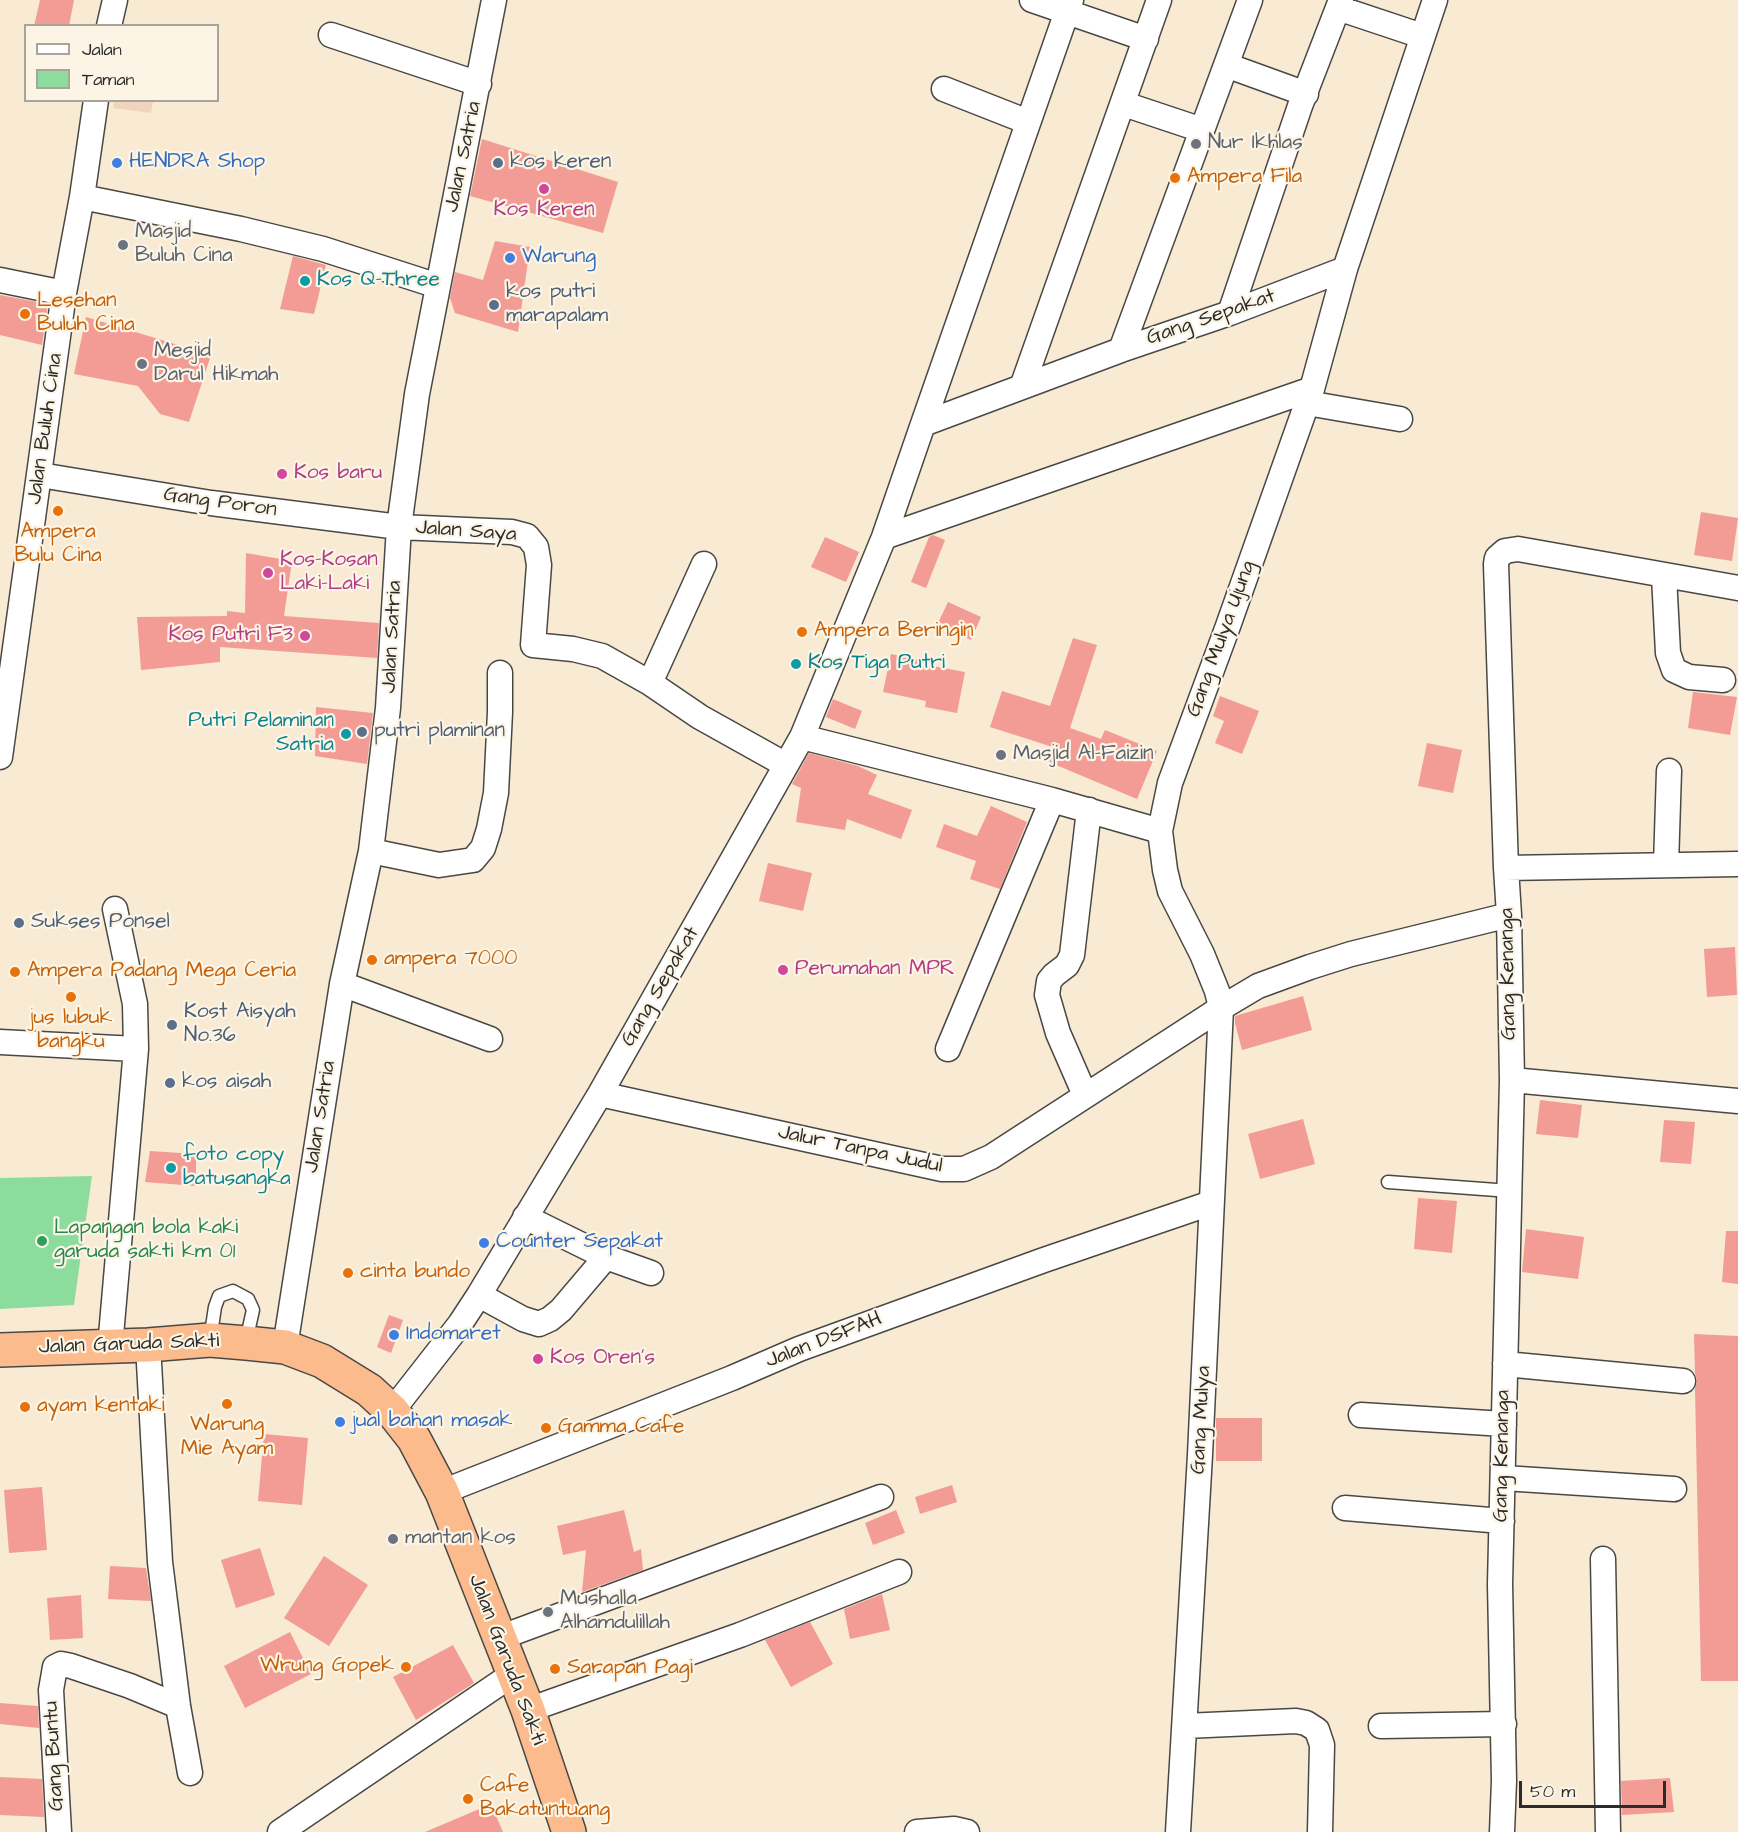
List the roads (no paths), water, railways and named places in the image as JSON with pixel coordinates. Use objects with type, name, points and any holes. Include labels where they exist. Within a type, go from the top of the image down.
[{"type":"highway","name":"Jalan Garuda Sakti","points":[[0,1350],[110,1347],[210,1340],[246,1342],[285,1347],[322,1361],[369,1390],[392,1411],[414,1438],[442,1492],[528,1710],[569,1832]]},
{"type":"street","points":[[110,24],[115,0]]},
{"type":"street","name":"Jalan Satria","points":[[285,1347],[342,984],[371,851],[388,708],[399,527],[417,394],[494,0]]},
{"type":"street","points":[[1032,0],[1069,6],[1146,39]]},
{"type":"street","points":[[1022,387],[1159,0]]},
{"type":"street","points":[[1121,350],[1250,0]]},
{"type":"street","points":[[1345,269],[1435,0]]},
{"type":"street","points":[[1230,313],[1339,4],[1422,36]]},
{"type":"street","points":[[923,424],[1069,6]]},
{"type":"street","points":[[331,34],[479,84]]},
{"type":"street","points":[[1226,65],[1306,94]]},
{"type":"street","points":[[944,89],[1028,122]]},
{"type":"street","name":"Jalan Buluh Cina","points":[[0,757],[64,293],[82,197],[96,102]]},
{"type":"street","points":[[1124,104],[1202,130]]},
{"type":"street","points":[[82,197],[241,229],[323,249],[438,286]]},
{"type":"street","name":"Gang Sepakat","points":[[392,1411],[453,1333],[479,1295],[600,1094],[802,737],[884,537],[923,424],[1345,269]]},
{"type":"street","name":"Gang Mulya Ujung","points":[[1221,1008],[1217,991],[1202,954],[1170,891],[1160,831],[1170,783],[1309,396],[1326,343],[1345,269]]},
{"type":"street","points":[[0,279],[64,293]]},
{"type":"street","points":[[884,537],[1309,396],[1400,419]]},
{"type":"street","name":"Gang Poron","points":[[40,475],[211,502],[399,527]]},
{"type":"street","name":"Jalan Saya","points":[[399,527],[512,532],[527,536],[536,547],[539,565],[532,645],[573,649],[602,656],[650,683]]},
{"type":"street","name":"Gang Kenanga","points":[[1502,1832],[1504,1724],[1500,1584],[1512,1080],[1497,558],[1505,551],[1518,549],[1664,576]]},
{"type":"street","points":[[704,564],[650,683],[700,717],[786,765]]},
{"type":"street","points":[[1723,680],[1689,676],[1674,670],[1668,653],[1664,576],[1738,588]]},
{"type":"street","points":[[371,851],[439,865],[473,860],[483,848],[496,793],[500,673]]},
{"type":"street","points":[[802,737],[1052,800],[1160,831]]},
{"type":"street","points":[[1666,865],[1669,771]]},
{"type":"street","points":[[948,1049],[1052,800]]},
{"type":"street","points":[[1085,1095],[1059,1033],[1047,995],[1049,981],[1066,965],[1072,955],[1089,810]]},
{"type":"street","points":[[1506,868],[1738,864]]},
{"type":"street","points":[[110,1347],[136,1049],[135,1004],[115,909]]},
{"type":"street","name":"Jalur Tanpa Judul","points":[[600,1094],[931,1166],[964,1169],[982,1162],[1258,986],[1351,954],[1509,915]]},
{"type":"street","points":[[342,984],[490,1039]]},
{"type":"street","name":"Gang Mulya","points":[[1178,1832],[1201,1443],[1221,1008]]},
{"type":"street","points":[[0,1042],[136,1049]]},
{"type":"street","points":[[1512,1080],[1738,1101]]},
{"type":"street","name":"Jalan DSFAH","points":[[442,1492],[732,1378],[799,1348],[1211,1203]]},
{"type":"street","points":[[525,1217],[606,1257],[651,1273]]},
{"type":"street","points":[[479,1295],[523,1319],[535,1324],[543,1323],[561,1310],[606,1257]]},
{"type":"street","points":[[148,1345],[160,1562],[178,1706],[190,1773]]},
{"type":"street","points":[[1505,1364],[1683,1381]]},
{"type":"street","points":[[1360,1415],[1504,1424]]},
{"type":"street","points":[[1504,1478],[1674,1489]]},
{"type":"street","points":[[499,1638],[881,1497]]},
{"type":"street","points":[[1345,1508],[1502,1521]]},
{"type":"street","points":[[1604,1559],[1608,1832]]},
{"type":"street","points":[[528,1710],[740,1635],[899,1572]]},
{"type":"street","name":"Gang Buntu","points":[[59,1832],[51,1690],[55,1667],[61,1664],[71,1665],[178,1706]]},
{"type":"street","points":[[280,1832],[513,1674]]},
{"type":"street","points":[[1185,1726],[1296,1721],[1306,1723],[1317,1730],[1322,1745],[1320,1832]]},
{"type":"street","points":[[1381,1726],[1504,1724]]},
{"type":"street","points":[[917,1832],[954,1829],[967,1832]]},
{"type":"lane","points":[[1388,1182],[1510,1191]]},
{"type":"lane","points":[[210,1340],[214,1307],[219,1296],[233,1291],[248,1299],[253,1310],[246,1342]]},
{"type":"place","name":"Nur Ikhlas","points":[[1196,144]]},
{"type":"place","name":"HENDRA Shop","points":[[117,163]]},
{"type":"place","name":"kos keren","points":[[498,163]]},
{"type":"place","name":"Ampera Fila","points":[[1175,178]]},
{"type":"place","name":"Kos Keren","points":[[544,189]]},
{"type":"place","name":"Masjid Buluh Cina","points":[[123,245]]},
{"type":"place","name":"Warung","points":[[510,258]]},
{"type":"place","name":"Kos Q-Three","points":[[305,281]]},
{"type":"place","name":"kos putri marapalam","points":[[494,305]]},
{"type":"place","name":"Lesehan Buluh Cina","points":[[25,314]]},
{"type":"place","name":"Mesjid Darul Hikmah","points":[[142,364]]},
{"type":"place","name":"Kos baru","points":[[282,474]]},
{"type":"place","name":"Ampera Bulu Cina","points":[[58,511]]},
{"type":"place","name":"Kos-Kosan Laki-Laki","points":[[268,573]]},
{"type":"place","name":"Ampera Beringin","points":[[802,632]]},
{"type":"place","name":"Kos Putri F3","points":[[305,636]]},
{"type":"place","name":"Kos Tiga Putri","points":[[796,664]]},
{"type":"place","name":"putri plaminan","points":[[362,732]]},
{"type":"place","name":"Putri Pelaminan Satria","points":[[346,734]]},
{"type":"place","name":"Masjid Al-Faizin","points":[[1001,755]]},
{"type":"place","name":"Sukses Ponsel","points":[[19,923]]},
{"type":"place","name":"ampera 7000","points":[[372,960]]},
{"type":"place","name":"Perumahan MPR","points":[[783,970]]},
{"type":"place","name":"Ampera Padang Mega Ceria","points":[[15,972]]},
{"type":"place","name":"jus lubuk bangku","points":[[71,997]]},
{"type":"place","name":"Kost Aisyah No.36","points":[[172,1025]]},
{"type":"place","name":"kos aisah","points":[[170,1083]]},
{"type":"place","name":"foto copy batusangka","points":[[171,1168]]},
{"type":"place","name":"Lapangan bola kaki garuda sakti km 01","points":[[42,1241]]},
{"type":"place","name":"Counter Sepakat","points":[[484,1243]]},
{"type":"place","name":"cinta bundo","points":[[348,1273]]},
{"type":"place","name":"Indomaret","points":[[394,1335]]},
{"type":"place","name":"Kos Oren's","points":[[538,1359]]},
{"type":"place","name":"Warung Mie Ayam","points":[[227,1404]]},
{"type":"place","name":"ayam kentaki","points":[[25,1407]]},
{"type":"place","name":"jual bahan masak","points":[[340,1422]]},
{"type":"place","name":"Gamma Cafe","points":[[546,1428]]},
{"type":"place","name":"mantan kos","points":[[393,1539]]},
{"type":"place","name":"Mushalla Alhamdulillah","points":[[548,1612]]},
{"type":"place","name":"Wrung Gopek","points":[[406,1667]]},
{"type":"place","name":"Sarapan Pagi","points":[[555,1669]]},
{"type":"place","name":"Cafe Bakatuntuang","points":[[468,1799]]}]
